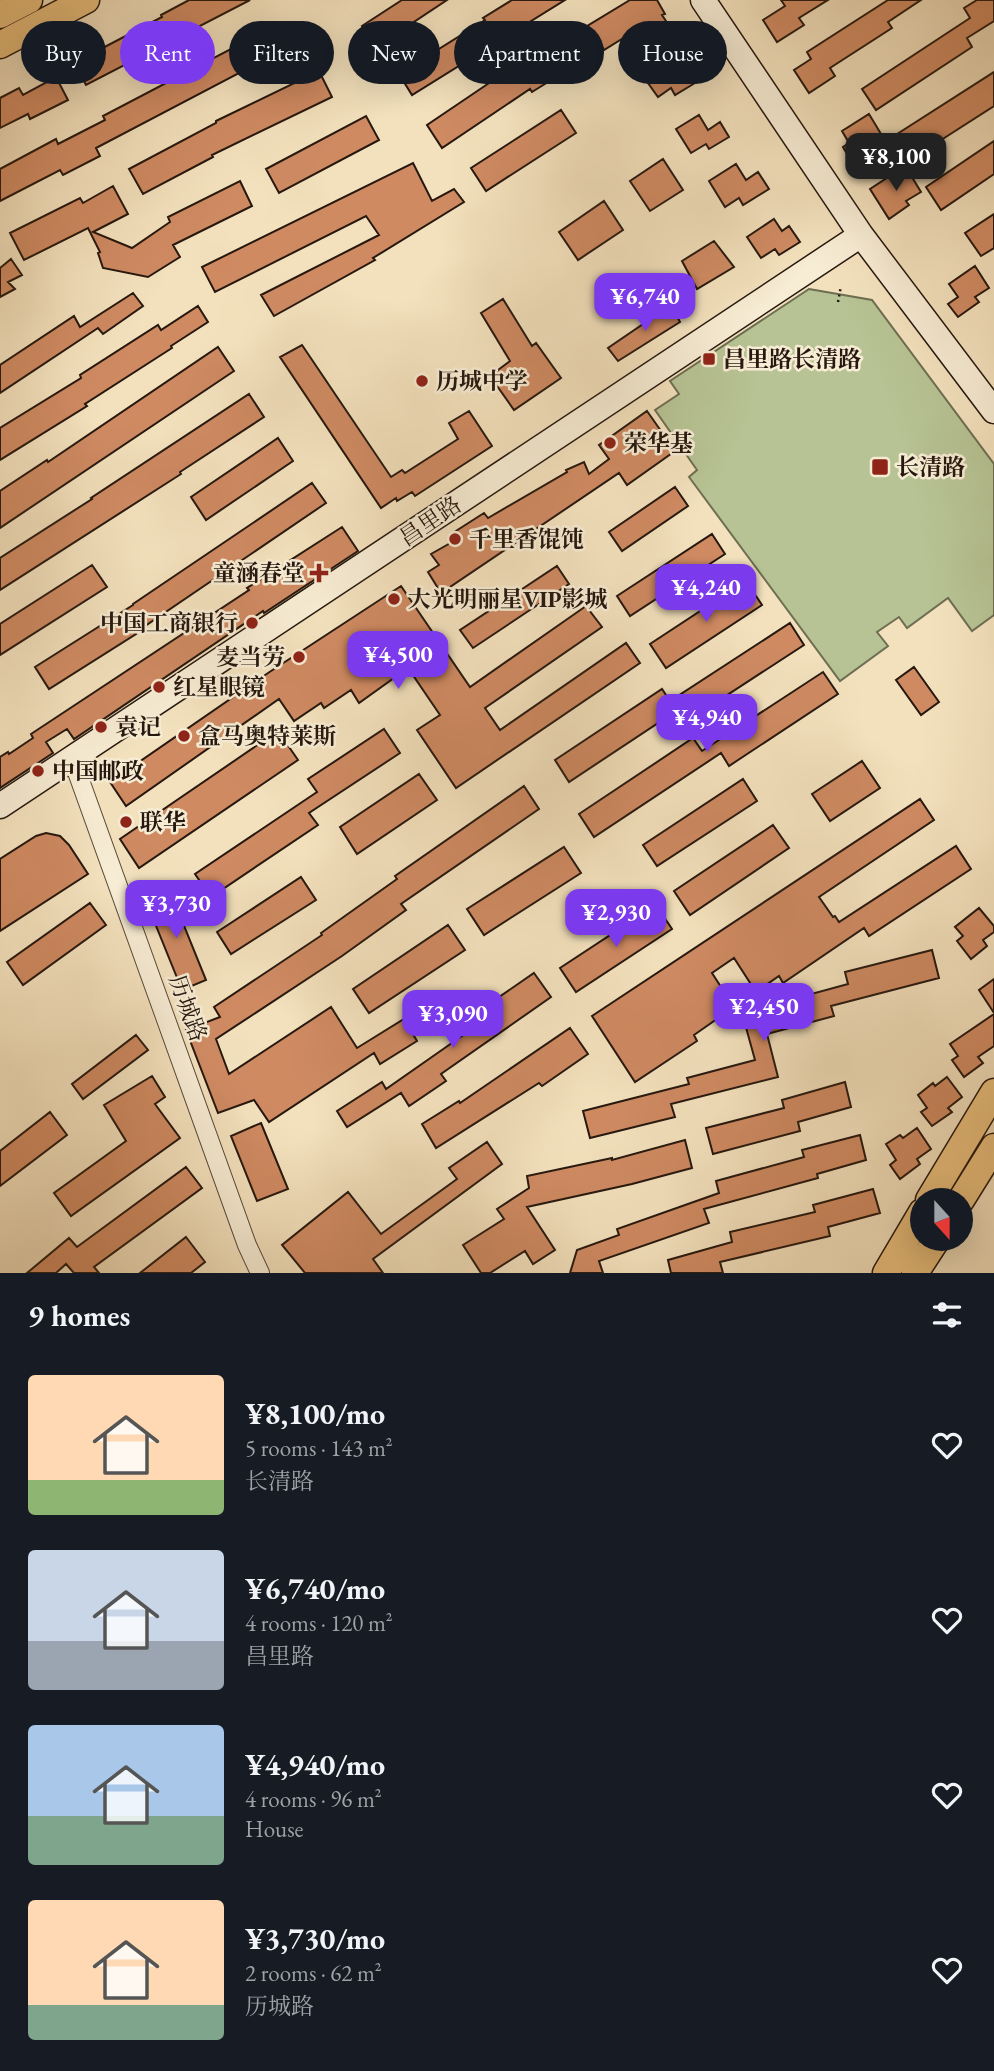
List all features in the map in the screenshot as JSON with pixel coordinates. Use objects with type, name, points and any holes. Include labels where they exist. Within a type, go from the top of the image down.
[{"type":"main road","points":[[0,15],[30,0]]},
{"type":"main road","points":[[0,45],[86,0]]},
{"type":"main road","points":[[936,1188],[994,1092]]},
{"type":"main road","points":[[968,1188],[994,1147]]},
{"type":"main road","points":[[886,1273],[910,1232]]},
{"type":"main road","points":[[915,1273],[929,1251]]},
{"type":"street","points":[[703,0],[861,235],[994,411]]},
{"type":"street","name":"昌里路","points":[[0,806],[861,235]]},
{"type":"street","name":"历城路","points":[[72,758],[247,1244],[260,1273]]},
{"type":"path","points":[[838,302],[841,286]]},
{"type":"green space","points":[[809,289],[872,300],[994,464],[994,615],[972,631],[948,598],[907,628],[899,617],[877,632],[888,646],[840,681],[689,477],[697,470],[655,410],[679,394],[670,381]]},
{"type":"building","points":[[189,0],[250,0],[209,21],[154,21],[162,17],[161,15]]},
{"type":"building","points":[[402,0],[447,0],[415,21],[370,21]]},
{"type":"building","points":[[512,0],[565,0],[531,21],[483,21],[483,18]]},
{"type":"building","points":[[630,0],[657,0],[666,21],[618,21],[618,41],[604,50],[604,21],[595,21]]},
{"type":"building","points":[[781,0],[828,0],[799,18],[804,25],[777,42],[763,20],[785,6]]},
{"type":"building","points":[[888,0],[921,0],[888,22],[892,28],[830,68],[835,76],[809,93],[794,70],[811,59],[807,52]]},
{"type":"building","points":[[977,0],[994,0],[994,21],[967,38],[972,47],[876,110],[862,89],[970,18],[964,8]]},
{"type":"building","points":[[120,39],[120,67],[106,75],[106,46]]},
{"type":"building","points":[[454,39],[454,69],[440,78],[440,48]]},
{"type":"building","points":[[229,50],[229,78],[96,148],[100,156],[63,175],[60,170],[0,201],[0,169],[56,139],[58,144],[105,120],[103,116],[164,84],[215,84],[215,57]]},
{"type":"building","points":[[994,72],[994,106],[910,160],[894,136]]},
{"type":"building","points":[[43,84],[60,84],[68,100],[30,119],[28,114],[0,128],[0,98],[19,88],[23,95]]},
{"type":"building","points":[[292,84],[326,84],[332,97],[212,155],[213,157],[143,194],[129,169],[216,121]]},
{"type":"building","points":[[405,84],[430,84],[412,95]]},
{"type":"building","points":[[488,84],[545,84],[532,92],[530,89],[442,148],[427,125]]},
{"type":"building","points":[[649,84],[693,84],[675,95],[671,88],[658,97]]},
{"type":"building","points":[[561,110],[576,133],[486,191],[471,168]]},
{"type":"building","points":[[869,114],[884,139],[869,148],[872,153],[853,164],[843,147],[849,143],[842,131]]},
{"type":"building","points":[[699,115],[708,130],[720,122],[729,137],[709,149],[706,144],[691,153],[676,129]]},
{"type":"building","points":[[366,116],[379,140],[279,193],[266,169]]},
{"type":"building","points":[[994,141],[994,174],[941,210],[926,187]]},
{"type":"building","points":[[663,159],[683,190],[650,211],[630,181]]},
{"type":"building","points":[[413,163],[432,201],[454,189],[464,202],[373,258],[375,260],[274,316],[261,295],[379,235],[366,216],[215,292],[202,267]]},
{"type":"building","points":[[736,164],[746,180],[758,172],[769,189],[743,205],[739,198],[725,207],[709,181]]},
{"type":"building","points":[[907,169],[921,192],[906,201],[909,205],[889,219],[870,189]]},
{"type":"building","points":[[240,181],[252,206],[173,245],[180,257],[148,277],[103,268],[98,253],[100,252],[88,228],[24,260],[10,233],[80,198],[83,203],[113,186],[128,214],[93,232],[132,248],[170,222],[168,217]]},
{"type":"building","points":[[604,201],[623,230],[578,260],[559,232]]},
{"type":"building","points":[[994,214],[994,248],[981,256],[965,233]]},
{"type":"building","points":[[774,219],[782,231],[789,226],[800,242],[779,255],[775,249],[761,258],[747,237]]},
{"type":"building","points":[[714,241],[734,267],[697,289],[682,261]]},
{"type":"building","points":[[11,259],[22,275],[8,282],[15,289],[0,297],[0,268]]},
{"type":"building","points":[[975,266],[989,288],[975,297],[979,302],[958,317],[948,304],[958,297],[949,284]]},
{"type":"building","points":[[133,293],[143,306],[103,334],[98,328],[0,393],[0,365],[74,316],[80,327]]},
{"type":"building","points":[[503,299],[532,346],[536,343],[561,378],[514,410],[490,376],[510,361],[481,313]]},
{"type":"building","points":[[671,305],[680,322],[618,361],[608,348]]},
{"type":"building","points":[[198,306],[208,322],[85,404],[87,406],[0,460],[0,428],[81,378],[80,375],[158,325],[161,330]]},
{"type":"building","points":[[302,345],[391,477],[402,470],[405,473],[458,439],[449,423],[469,411],[492,446],[415,496],[412,492],[381,508],[280,357]]},
{"type":"building","points":[[218,347],[234,371],[0,528],[0,491],[47,460],[48,462]]},
{"type":"building","points":[[249,394],[264,417],[180,472],[181,474],[0,590],[0,558]]},
{"type":"building","points":[[647,411],[675,451],[627,485],[619,473],[441,593],[428,572],[439,565],[431,554],[461,537],[456,531],[484,513],[488,518],[567,472],[566,470],[584,462],[589,474],[609,459],[599,445]]},
{"type":"building","points":[[278,438],[293,461],[206,520],[191,497]]},
{"type":"building","points":[[312,483],[326,503],[136,634],[49,689],[35,667],[133,605]]},
{"type":"building","points":[[675,487],[688,506],[622,551],[609,532]]},
{"type":"building","points":[[342,527],[358,551],[264,613],[263,611],[74,739],[67,729],[46,742],[53,753],[0,788],[0,757],[33,738],[31,734]]},
{"type":"building","points":[[712,534],[725,554],[630,616],[617,596]]},
{"type":"building","points":[[92,565],[107,587],[0,655],[0,624]]},
{"type":"building","points":[[557,566],[569,584],[473,648],[460,630]]},
{"type":"building","points":[[746,581],[762,605],[666,668],[650,644]]},
{"type":"building","points":[[401,586],[470,687],[586,606],[602,627],[485,708],[500,730],[626,643],[640,663],[456,788],[417,730],[440,715],[408,668],[359,703],[351,690],[324,708],[321,703],[294,721],[279,699],[126,806],[110,782],[268,673]]},
{"type":"building","points":[[790,623],[804,645],[698,714],[690,702],[569,782],[555,760],[662,689],[670,701]]},
{"type":"building","points":[[914,667],[939,702],[921,715],[896,680]]},
{"type":"building","points":[[823,672],[838,694],[729,766],[721,753],[594,837],[579,814],[693,738],[702,751]]},
{"type":"building","points":[[384,729],[400,753],[309,813],[318,825],[211,897],[195,874],[317,792],[308,779]]},
{"type":"building","points":[[278,731],[298,760],[139,868],[120,839]]},
{"type":"building","points":[[862,761],[880,788],[830,821],[812,794]]},
{"type":"building","points":[[419,774],[437,800],[357,854],[340,827]]},
{"type":"building","points":[[743,779],[757,801],[657,866],[643,845]]},
{"type":"building","points":[[524,786],[539,809],[401,904],[406,910],[342,956],[216,1039],[229,1074],[331,1007],[357,1048],[404,1019],[417,1041],[380,1064],[374,1053],[269,1122],[254,1100],[218,1113],[186,1030],[220,1017],[214,1007],[322,935],[321,933],[397,879],[395,876]]},
{"type":"building","points":[[920,799],[934,820],[819,897],[833,917],[839,922],[956,846],[971,869],[869,936],[864,928],[783,983],[779,976],[756,992],[734,958],[712,973],[734,1007],[694,1035],[697,1041],[635,1082],[592,1016]]},
{"type":"building","points":[[773,825],[789,848],[690,915],[674,891]]},
{"type":"building","points":[[46,833],[60,836],[88,874],[0,931],[0,859],[36,836]]},
{"type":"building","points":[[564,847],[581,873],[484,935],[467,909]]},
{"type":"building","points":[[301,877],[316,900],[231,954],[217,932]]},
{"type":"building","points":[[170,891],[206,980],[182,990],[146,901]]},
{"type":"building","points":[[90,903],[106,925],[23,985],[7,962]]},
{"type":"building","points":[[656,905],[672,929],[576,992],[560,968]]},
{"type":"building","points":[[979,908],[994,926],[994,932],[983,940],[987,946],[971,959],[957,941],[963,936],[955,927]]},
{"type":"building","points":[[448,925],[465,950],[369,1013],[353,989]]},
{"type":"building","points":[[932,950],[939,978],[831,1006],[834,1016],[767,1034],[778,1077],[671,1104],[675,1117],[590,1138],[583,1111],[689,1084],[687,1078],[755,1060],[742,1013],[848,984],[845,972]]},
{"type":"building","points":[[534,973],[551,997],[441,1074],[446,1081],[409,1106],[401,1093],[347,1127],[337,1111],[382,1082],[386,1089],[479,1024],[473,1015]]},
{"type":"building","points":[[994,979],[994,1013],[979,990]]},
{"type":"building","points":[[994,1014],[994,1046],[978,1057],[983,1063],[964,1077],[952,1060],[958,1056],[950,1044]]},
{"type":"building","points":[[570,1028],[588,1054],[542,1086],[539,1083],[436,1148],[422,1124],[459,1101],[460,1103]]},
{"type":"building","points":[[136,1035],[148,1050],[83,1099],[72,1084]]},
{"type":"building","points":[[152,1076],[165,1097],[155,1104],[180,1138],[71,1216],[54,1193],[126,1141],[104,1105]]},
{"type":"building","points":[[947,1077],[962,1097],[948,1108],[952,1112],[932,1126],[921,1112],[927,1108],[918,1095],[933,1083],[935,1086]]},
{"type":"building","points":[[845,1082],[851,1107],[798,1122],[800,1131],[713,1154],[706,1128],[784,1108],[782,1100]]},
{"type":"building","points":[[50,1112],[67,1135],[0,1186],[0,1151]]},
{"type":"building","points":[[261,1123],[288,1189],[257,1201],[231,1136]]},
{"type":"building","points":[[917,1128],[931,1149],[917,1159],[920,1164],[900,1179],[890,1165],[896,1160],[886,1144],[900,1135],[903,1138]]},
{"type":"building","points":[[860,1135],[866,1160],[817,1174],[818,1178],[704,1209],[709,1223],[599,1261],[603,1273],[570,1273],[577,1250],[619,1235],[617,1229],[719,1193],[716,1181],[804,1157],[802,1150]]},
{"type":"building","points":[[685,1140],[692,1168],[527,1207],[555,1250],[533,1264],[525,1251],[490,1273],[481,1273],[463,1245],[504,1219],[497,1209],[529,1188],[527,1176],[612,1160]]},
{"type":"building","points":[[487,1142],[502,1164],[373,1259],[383,1273],[305,1273],[282,1245],[348,1192],[381,1234],[457,1179],[449,1168]]},
{"type":"building","points":[[186,1167],[202,1188],[94,1267],[99,1273],[74,1273],[66,1264],[56,1273],[27,1273],[69,1238],[77,1247]]},
{"type":"building","points":[[873,1189],[880,1213],[828,1227],[830,1236],[720,1262],[723,1273],[671,1273],[668,1260],[732,1242],[730,1232],[815,1212],[813,1205]]},
{"type":"building","points":[[186,1237],[205,1262],[191,1273],[140,1273]]},
{"type":"place","name":"昌里路长清路","points":[[709,359]]},
{"type":"place","name":"历城中学","points":[[422,381]]},
{"type":"place","name":"荣华基","points":[[610,443]]},
{"type":"place","name":"长清路","points":[[880,467]]},
{"type":"place","name":"千里香馄饨","points":[[455,539]]},
{"type":"place","name":"童涵春堂","points":[[319,573]]},
{"type":"place","name":"大光明丽星VIP影城","points":[[394,599]]},
{"type":"place","name":"中国工商银行","points":[[252,623]]},
{"type":"place","name":"麦当劳","points":[[299,657]]},
{"type":"place","name":"红星眼镜","points":[[159,687]]},
{"type":"place","name":"袁记","points":[[101,727]]},
{"type":"place","name":"盒马奥特莱斯","points":[[184,736]]},
{"type":"place","name":"中国邮政","points":[[38,771]]},
{"type":"place","name":"联华","points":[[126,822]]}]
